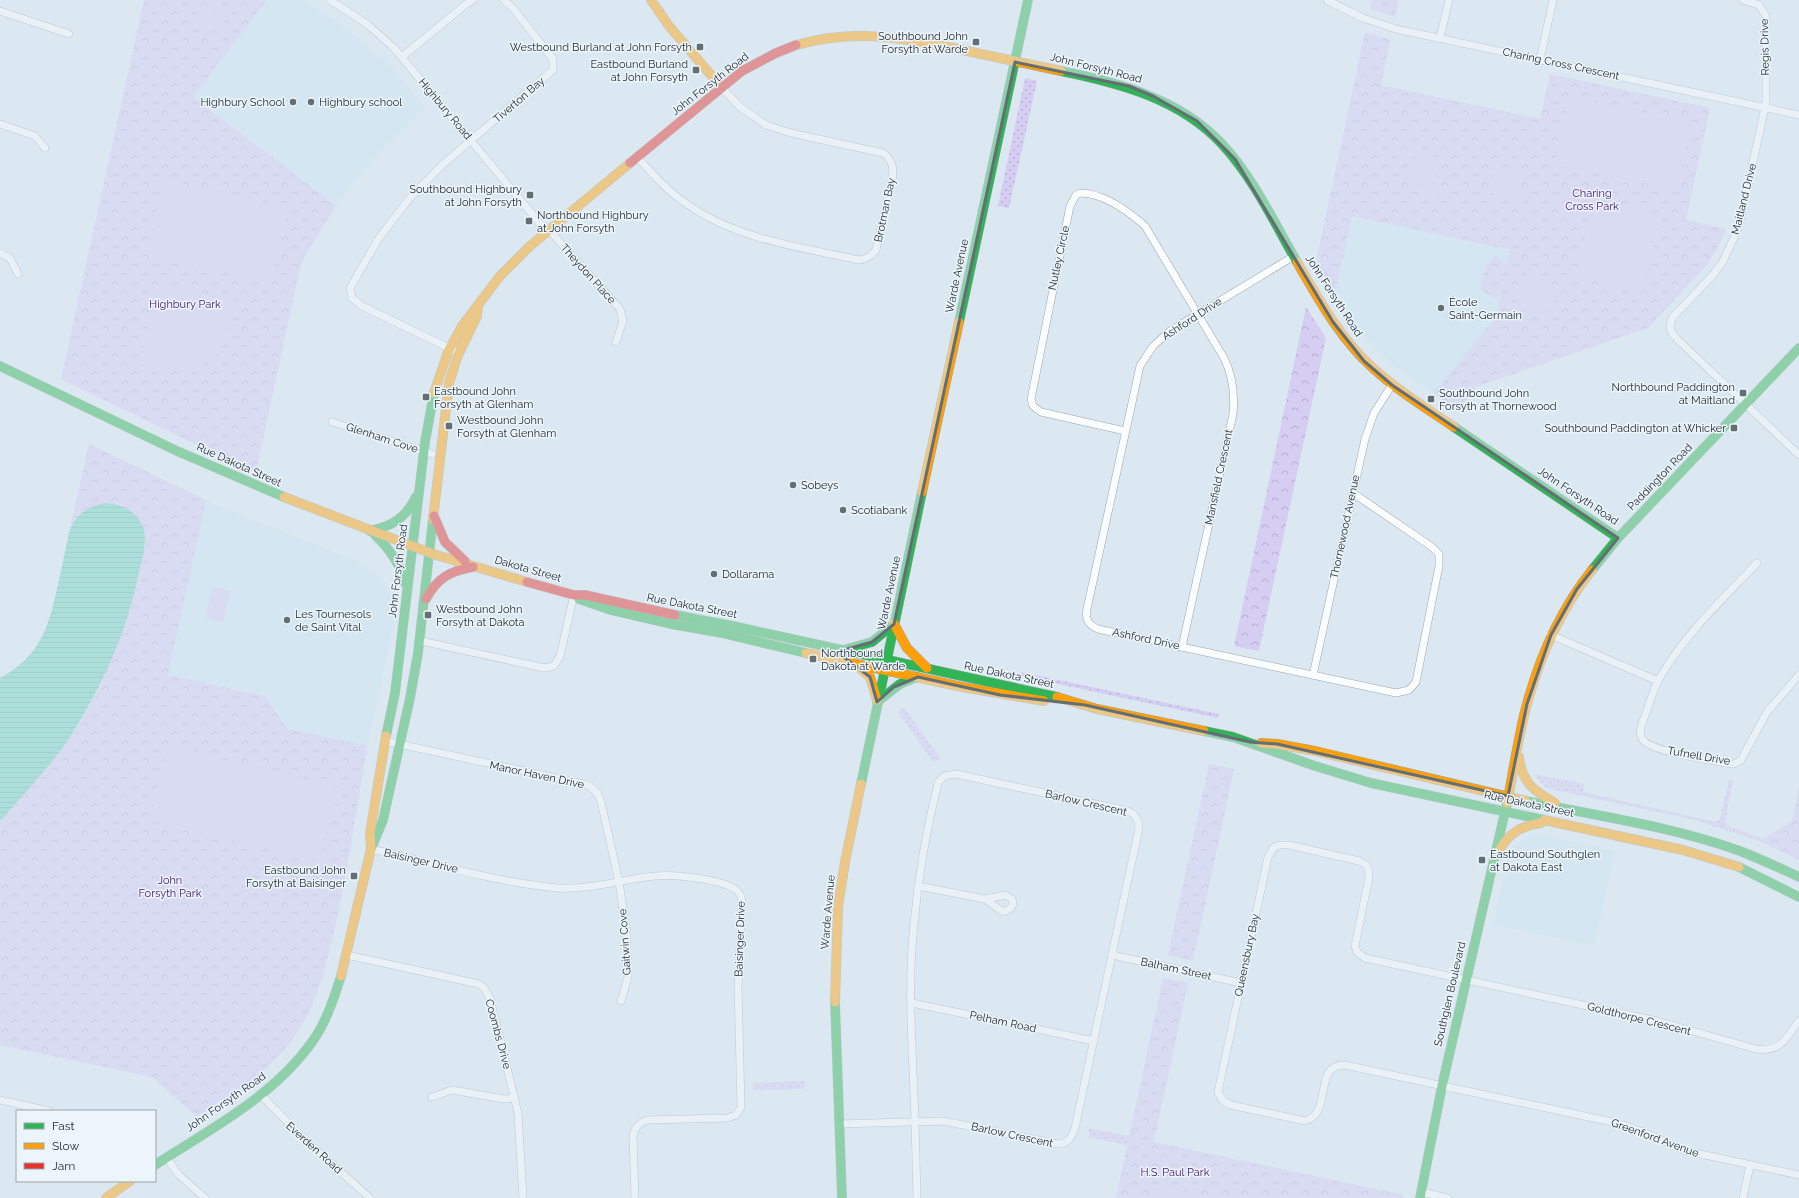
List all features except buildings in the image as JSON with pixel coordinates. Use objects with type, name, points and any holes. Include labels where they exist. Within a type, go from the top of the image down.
[{"type":"street","name":"Highbury Road","points":[[330,0],[366,24],[402,57],[548,231]]},
{"type":"street","points":[[402,57],[473,0]]},
{"type":"street","name":"Tiverton Bay","points":[[459,353],[362,306],[352,298],[350,288],[365,260],[394,217],[441,166],[553,70],[553,59],[512,7],[504,0]]},
{"type":"street","points":[[651,0],[670,26],[722,88]]},
{"type":"street","name":"Warde Avenue","points":[[842,1198],[835,988],[838,907],[854,813],[877,702],[1028,0]]},
{"type":"street","name":"Charing Cross Crescent","points":[[1327,0],[1345,10],[1382,25],[1799,115]]},
{"type":"street","points":[[1440,38],[1449,0]]},
{"type":"street","points":[[1540,60],[1553,0]]},
{"type":"street","name":"Regis Drive","points":[[1743,0],[1759,5],[1766,16],[1764,108]]},
{"type":"street","points":[[0,11],[69,34]]},
{"type":"street","name":"John Forsyth Road","points":[[159,1160],[261,1096],[286,1072],[312,1042],[335,995],[347,955],[370,849],[370,833],[395,693],[419,490],[428,453],[432,400],[440,371],[450,348],[471,313],[500,276],[530,246],[742,71],[765,57],[790,47],[844,34],[886,36],[1129,86],[1153,96],[1197,121],[1213,134],[1235,159],[1343,335],[1364,361],[1392,385],[1618,538]]},
{"type":"street","name":"Brotman Bay","points":[[638,158],[672,193],[683,202],[698,212],[728,227],[764,238],[859,260],[865,260],[870,256],[876,250],[894,170],[888,157],[883,153],[791,133],[766,125],[740,107],[722,88]]},
{"type":"street","name":"Maitland Drive","points":[[1764,108],[1744,207],[1734,238],[1717,269],[1673,317],[1670,330],[1677,339],[1799,456]]},
{"type":"street","points":[[0,124],[36,136],[45,148]]},
{"type":"street","name":"Nutley Circle","points":[[1125,431],[1041,412],[1033,406],[1031,399],[1070,206],[1076,195],[1085,193],[1102,198],[1129,212],[1145,226],[1198,314]]},
{"type":"street","name":"Theydon Place","points":[[548,231],[620,309],[623,321],[616,342]]},
{"type":"street","points":[[0,253],[10,258],[18,274]]},
{"type":"street","name":"Ashford Drive","points":[[1294,256],[1170,331],[1158,340],[1140,366],[1086,609],[1087,620],[1089,624],[1098,629],[1396,693],[1409,690],[1416,682],[1439,566],[1439,554],[1432,547],[1353,494]]},
{"type":"street","name":"John Forsyth Road","points":[[370,849],[379,835],[401,745],[420,640],[428,552],[449,383],[459,353],[477,316],[478,305]]},
{"type":"street","name":"Mansfield Crescent","points":[[1182,647],[1234,406],[1234,385],[1228,366],[1198,314]]},
{"type":"street","name":"Paddington Road","points":[[1508,796],[1533,682],[1551,635],[1577,589],[1618,538],[1799,348]]},
{"type":"street","name":"Rue Dakota Street","points":[[0,366],[207,465],[291,501],[412,547],[476,567]]},
{"type":"street","name":"Thornewood Avenue","points":[[1313,675],[1369,425],[1382,399],[1392,385]]},
{"type":"street","name":"Glenham Cove","points":[[332,422],[428,453]]},
{"type":"street","points":[[370,531],[392,526],[401,520],[407,514],[419,490]]},
{"type":"street","points":[[433,512],[444,542],[455,553],[476,567]]},
{"type":"street","points":[[370,531],[388,547],[397,558],[402,569],[407,592]]},
{"type":"street","name":"Tufnell Drive","points":[[1757,563],[1687,638],[1658,681],[1641,726],[1641,735],[1643,740],[1656,748],[1734,764],[1741,760],[1767,712],[1799,675]]},
{"type":"street","points":[[422,607],[432,587],[438,579],[457,570],[476,567]]},
{"type":"street","name":"Dakota Street","points":[[476,567],[574,595]]},
{"type":"street","name":"Rue Dakota Street","points":[[574,595],[585,594],[673,615],[733,626],[841,651],[1052,696],[1085,706]]},
{"type":"street","points":[[420,640],[544,668],[554,666],[560,656],[574,595]]},
{"type":"street","name":"Rue Dakota Street","points":[[574,595],[584,602],[611,610],[671,624],[722,632],[766,644],[852,662]]},
{"type":"street","points":[[841,651],[872,642],[894,624],[907,649],[929,670]]},
{"type":"street","points":[[1551,635],[1658,681]]},
{"type":"street","points":[[852,662],[884,670]]},
{"type":"street","points":[[852,662],[870,677],[877,702],[894,687],[906,680],[918,677]]},
{"type":"street","name":"Rue Dakota Street","points":[[884,670],[1000,695],[1085,706],[1225,735],[1250,742],[1315,766],[1364,781],[1676,848],[1708,857],[1745,869],[1799,897]]},
{"type":"street","name":"Manor Haven Drive","points":[[386,742],[591,787],[597,793],[601,801],[618,882]]},
{"type":"street","name":"Rue Dakota Street","points":[[1250,742],[1277,744],[1315,751],[1508,796],[1708,840],[1766,860],[1799,877]]},
{"type":"street","points":[[1518,746],[1520,770],[1526,783],[1535,791],[1562,808]]},
{"type":"street","name":"Barlow Crescent","points":[[839,1124],[915,1121],[956,1123],[1054,1144],[1064,1143],[1069,1140],[1074,1132],[1139,828],[1136,817],[1128,811],[956,774],[949,774],[942,778],[938,783],[918,886],[912,944],[912,1003],[915,1121],[917,1198]]},
{"type":"street","name":"Southglen Boulevard","points":[[1420,1195],[1465,980],[1508,796]]},
{"type":"street","points":[[1490,872],[1503,842],[1512,832],[1524,825],[1551,821]]},
{"type":"street","name":"Queensbury Bay","points":[[1442,1086],[1339,1065],[1334,1067],[1328,1074],[1319,1110],[1315,1117],[1308,1120],[1301,1120],[1226,1103],[1220,1095],[1218,1087],[1268,857],[1274,847],[1285,844],[1359,861],[1368,868],[1369,882],[1355,946],[1357,952],[1363,957],[1465,980]]},
{"type":"street","name":"Baisinger Drive","points":[[370,849],[530,885],[572,888],[656,876],[694,878],[728,886],[737,890],[742,899],[738,985],[741,1107],[736,1115],[728,1118],[647,1120],[639,1124],[633,1136],[635,1198]]},
{"type":"street","name":"Gaitwin Cove","points":[[618,882],[626,929],[628,977],[621,1002]]},
{"type":"street","points":[[918,886],[985,899]]},
{"type":"street","name":"Coombs Drive","points":[[347,955],[479,984],[484,988],[490,998],[520,1128],[523,1198]]},
{"type":"street","name":"Balham Street","points":[[1112,955],[1241,983]]},
{"type":"street","name":"Goldthorpe Crescent","points":[[1465,980],[1657,1021],[1756,1049],[1770,1050],[1781,1045],[1799,1021]]},
{"type":"street","name":"Pelham Road","points":[[912,1003],[1094,1041]]},
{"type":"street","name":"Greenford Avenue","points":[[1442,1086],[1617,1123],[1643,1132],[1686,1151],[1799,1175]]},
{"type":"street","points":[[432,1097],[452,1090],[504,1099],[514,1098]]},
{"type":"street","name":"Everden Road","points":[[261,1096],[304,1139],[370,1198]]},
{"type":"street","points":[[0,1100],[45,1110]]},
{"type":"street","points":[[159,1160],[206,1198]]},
{"type":"street","points":[[1743,1198],[1750,1165]]},
{"type":"street","points":[[106,1198],[129,1182]]},
{"type":"street","points":[[1420,1195],[1448,1198]]},
{"type":"highlighted area","points":[[1015,62],[1129,86],[1153,96],[1197,121],[1235,159],[1333,322],[1364,361],[1392,385],[1618,538],[1577,589],[1551,635],[1527,704],[1508,796],[1277,744],[1250,742],[1085,705],[1000,695],[918,677],[894,687],[877,702],[870,677],[837,652],[872,642],[894,624]]},
{"type":"shaded area","name":"Highbury school","points":[[267,0],[302,0],[335,20],[382,57],[426,108],[378,154],[356,179],[336,206],[193,97]]},
{"type":"shaded area","points":[[1352,216],[1510,250],[1496,317],[1433,394],[1395,367],[1375,349],[1355,325],[1335,294]]},
{"type":"shaded area","name":"Les Tournesols de Saint Vital","points":[[206,500],[356,560],[382,578],[391,594],[394,613],[393,627],[367,746],[287,729],[265,695],[168,675]]},
{"type":"shaded area","points":[[105,503],[118,505],[129,510],[138,518],[144,530],[144,551],[128,616],[121,637],[103,678],[82,718],[70,737],[45,770],[0,821],[0,678],[24,661],[40,641],[54,604],[69,533],[78,516],[87,509]]},
{"type":"shaded area","points":[[1532,833],[1615,851],[1594,946],[1493,924],[1510,848]]},
{"type":"green space","name":"Highbury Park","points":[[144,0],[267,0],[193,97],[336,206],[304,257],[300,268],[256,471],[180,437],[61,379]]},
{"type":"green space","points":[[1372,0],[1399,0],[1395,17],[1370,9]]},
{"type":"green space","points":[[199,8],[226,15],[223,32],[196,27]]},
{"type":"green space","name":"Charing Cross Park","points":[[1365,32],[1390,40],[1381,85],[1540,119],[1550,74],[1710,108],[1686,220],[1726,229],[1717,249],[1705,267],[1648,328],[1475,387],[1459,411],[1433,394],[1496,317],[1500,296],[1493,297],[1480,289],[1485,268],[1495,255],[1507,264],[1510,250],[1352,216],[1335,294],[1316,262]]},
{"type":"green space","points":[[1025,78],[1037,81],[1009,208],[998,206]]},
{"type":"green space","points":[[1569,97],[1691,123],[1677,190],[1555,164]]},
{"type":"green space","points":[[1419,153],[1439,159],[1436,177],[1442,184],[1440,191],[1434,195],[1427,194],[1424,185],[1409,180],[1407,172],[1410,161]]},
{"type":"green space","points":[[1499,167],[1519,171],[1523,174],[1520,189],[1525,198],[1523,204],[1517,208],[1510,206],[1505,197],[1490,192],[1492,178]]},
{"type":"green space","points":[[162,181],[289,208],[271,282],[148,255]]},
{"type":"green space","points":[[1593,201],[1660,215],[1644,291],[1577,277]]},
{"type":"green space","points":[[1527,272],[1532,273],[1537,281],[1555,288],[1557,297],[1554,303],[1542,314],[1533,315],[1521,309],[1522,289],[1519,278]]},
{"type":"green space","points":[[160,287],[234,297],[228,327],[216,354],[209,361],[193,370],[177,371],[139,364]]},
{"type":"green space","points":[[1306,307],[1326,338],[1259,651],[1234,646]]},
{"type":"green space","name":"John Forsyth Park","points":[[89,444],[206,500],[168,675],[265,696],[287,729],[367,746],[338,913],[320,986],[313,1003],[295,1036],[273,1061],[253,1079],[197,1117],[152,1077],[0,1045],[0,821],[36,781],[61,750],[96,694],[117,646],[133,596],[145,545],[145,537],[78,516],[69,533]]},
{"type":"green space","points":[[212,587],[230,591],[223,622],[206,618]]},
{"type":"green space","points":[[1021,672],[1219,714],[1218,718],[1021,676]]},
{"type":"green space","points":[[904,708],[941,759],[934,762],[931,759],[898,712]]},
{"type":"green space","points":[[167,745],[340,788],[319,861],[150,820]]},
{"type":"green space","points":[[1209,764],[1234,769],[1193,961],[1168,955]]},
{"type":"green space","points":[[1534,774],[1584,784],[1583,792],[1716,822],[1720,819],[1729,780],[1733,780],[1725,821],[1728,826],[1763,839],[1759,841],[1695,820],[1546,788]]},
{"type":"green space","points":[[1799,786],[1799,860],[1759,841],[1792,821]]},
{"type":"green space","name":"H.S. Paul Park","points":[[1163,978],[1188,983],[1154,1142],[1404,1195],[1403,1198],[1116,1198]]},
{"type":"green space","points":[[805,1081],[805,1089],[753,1090],[753,1083]]},
{"type":"green space","points":[[1089,1128],[1129,1136],[1127,1145],[1089,1137]]},
{"type":"green space","points":[[1159,1186],[1212,1198],[1157,1198]]},
{"type":"traffic: fast","points":[[959,322],[1028,0]]},
{"type":"traffic: fast","points":[[1061,71],[1105,81],[1148,95],[1168,104],[1205,128],[1222,144],[1244,171],[1263,201],[1297,262]]},
{"type":"traffic: fast","points":[[1592,570],[1618,538],[1799,348]]},
{"type":"traffic: fast","points":[[0,366],[177,451],[284,497]]},
{"type":"traffic: fast","points":[[386,736],[395,693],[425,442],[434,393]]},
{"type":"traffic: fast","points":[[1454,427],[1618,538]]},
{"type":"traffic: fast","points":[[861,784],[922,492]]},
{"type":"traffic: fast","points":[[370,531],[385,527],[398,520],[408,510],[416,497]]},
{"type":"traffic: fast","points":[[371,849],[383,820],[410,698],[418,653],[433,519]]},
{"type":"traffic: fast","points":[[375,535],[394,557],[405,583]]},
{"type":"traffic: fast","points":[[579,599],[611,610],[671,624],[722,633],[806,653]]},
{"type":"traffic: fast","points":[[675,615],[733,626],[1057,697]]},
{"type":"traffic: fast","points":[[843,650],[872,642],[894,624]]},
{"type":"traffic: fast","points":[[877,702],[900,684],[917,677]]},
{"type":"traffic: fast","points":[[1204,731],[1233,737],[1315,766],[1371,783],[1544,820]]},
{"type":"traffic: fast","points":[[1526,801],[1634,822],[1714,842],[1740,851],[1799,877]]},
{"type":"traffic: fast","points":[[1420,1198],[1442,1086],[1507,803]]},
{"type":"traffic: fast","points":[[1739,867],[1799,897]]},
{"type":"traffic: fast","points":[[156,1164],[240,1111],[260,1096],[296,1062],[317,1035],[332,1002],[341,976]]},
{"type":"traffic: fast","points":[[835,1002],[842,1198]]},
{"type":"traffic: slow","points":[[651,0],[669,26],[722,88]]},
{"type":"traffic: slow","points":[[796,45],[837,37],[875,36],[953,48],[1061,71]]},
{"type":"traffic: slow","points":[[434,393],[448,352],[462,326],[500,276],[530,246],[630,163]]},
{"type":"traffic: slow","points":[[1297,262],[1331,319],[1362,358],[1393,385],[1454,427]]},
{"type":"traffic: slow","points":[[433,519],[449,383],[458,355],[477,316],[478,306]]},
{"type":"traffic: slow","points":[[922,492],[959,322]]},
{"type":"traffic: slow","points":[[284,497],[433,554],[527,582]]},
{"type":"traffic: slow","points":[[1507,803],[1524,716],[1538,668],[1561,617],[1592,570]]},
{"type":"traffic: slow","points":[[894,624],[907,648],[927,668]]},
{"type":"traffic: slow","points":[[806,653],[962,687],[1044,701]]},
{"type":"traffic: slow","points":[[856,665],[870,677],[877,700]]},
{"type":"traffic: slow","points":[[1057,697],[1097,709],[1204,731]]},
{"type":"traffic: slow","points":[[341,976],[371,849],[370,833],[386,736]]},
{"type":"traffic: slow","points":[[1261,743],[1277,744],[1315,751],[1526,801]]},
{"type":"traffic: slow","points":[[1519,757],[1526,780],[1535,790],[1555,803]]},
{"type":"traffic: slow","points":[[835,1002],[838,907],[845,862],[861,784]]},
{"type":"traffic: slow","points":[[1544,820],[1683,850],[1739,867]]},
{"type":"traffic: slow","points":[[1500,849],[1512,834],[1522,828],[1541,823]]},
{"type":"traffic: slow","points":[[106,1198],[129,1182]]},
{"type":"traffic: jam","points":[[630,163],[742,71],[776,53],[796,45]]},
{"type":"traffic: jam","points":[[434,516],[445,542],[465,561]]},
{"type":"traffic: jam","points":[[426,599],[435,586],[445,577],[451,573],[473,567]]},
{"type":"traffic: jam","points":[[527,582],[574,595],[585,595],[675,615]]},
{"type":"place","name":"Southbound John Forsyth at Warde","points":[[976,42]]},
{"type":"place","name":"Westbound Burland at John Forsyth","points":[[700,47]]},
{"type":"place","name":"Eastbound Burland at John Forsyth","points":[[696,70]]},
{"type":"place","name":"Highbury School","points":[[293,102]]},
{"type":"place","name":"Highbury school","points":[[311,102]]},
{"type":"place","name":"Southbound Highbury at John Forsyth","points":[[530,195]]},
{"type":"place","name":"Northbound Highbury at John Forsyth","points":[[529,221]]},
{"type":"place","name":"École Saint-Germain","points":[[1441,308]]},
{"type":"place","name":"Northbound Paddington at Maitland","points":[[1743,393]]},
{"type":"place","name":"Eastbound John Forsyth at Glenham","points":[[426,397]]},
{"type":"place","name":"Southbound John Forsyth at Thornewood","points":[[1431,399]]},
{"type":"place","name":"Westbound John Forsyth at Glenham","points":[[449,426]]},
{"type":"place","name":"Southbound Paddington at Whicker","points":[[1734,428]]},
{"type":"place","name":"Sobeys","points":[[793,485]]},
{"type":"place","name":"Scotiabank","points":[[843,510]]},
{"type":"place","name":"Dollarama","points":[[714,574]]},
{"type":"place","name":"Westbound John Forsyth at Dakota","points":[[428,615]]},
{"type":"place","name":"Les Tournesols de Saint Vital","points":[[287,620]]},
{"type":"place","name":"Northbound Dakota at Warde","points":[[813,659]]},
{"type":"place","name":"Eastbound Southglen at Dakota East","points":[[1482,860]]},
{"type":"place","name":"Eastbound John Forsyth at Baisinger","points":[[354,876]]}]
